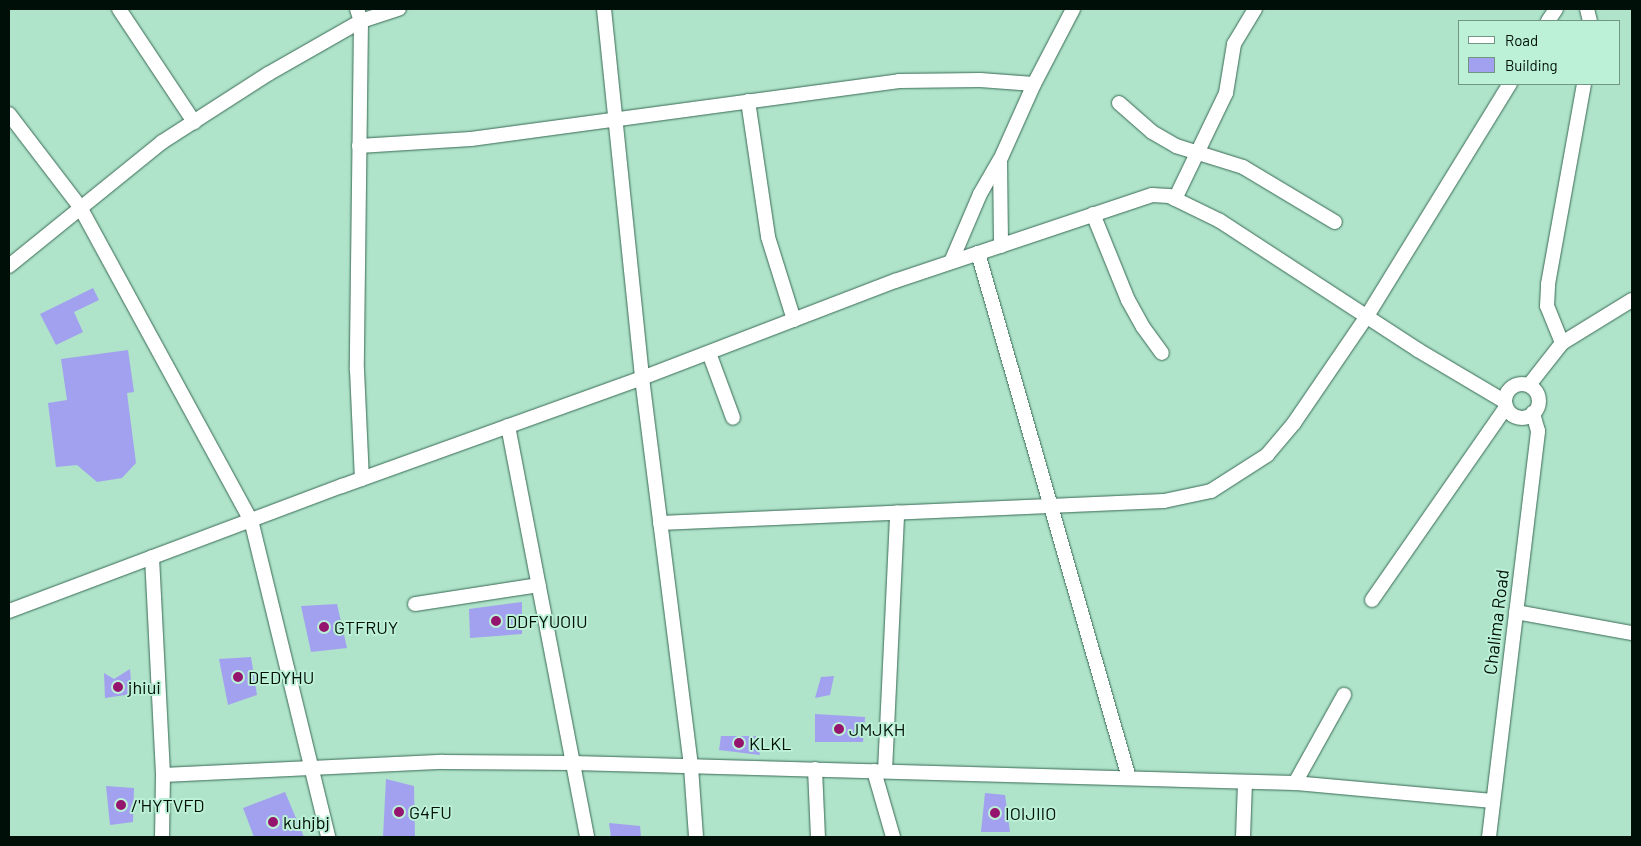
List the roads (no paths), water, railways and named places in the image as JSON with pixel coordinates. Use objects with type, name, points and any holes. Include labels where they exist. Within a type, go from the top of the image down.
[{"type":"street","points":[[119,9],[194,122]]},
{"type":"street","points":[[9,266],[162,142],[359,15],[399,9]]},
{"type":"street","points":[[604,9],[617,119],[642,378],[691,767],[696,837]]},
{"type":"street","points":[[951,262],[980,194],[1000,160],[1034,84],[1073,9]]},
{"type":"street","points":[[1175,199],[1226,93],[1234,44],[1256,9]]},
{"type":"street","points":[[1549,20],[1556,9]]},
{"type":"street","points":[[359,15],[360,146],[357,370],[362,479]]},
{"type":"street","points":[[360,146],[471,139],[899,81],[980,80],[1034,84]]},
{"type":"street","points":[[660,523],[1186,498],[1234,479],[1267,455],[1281,439],[1366,316],[1509,85]]},
{"type":"street","points":[[1562,344],[1547,306],[1548,284],[1584,85]]},
{"type":"street","points":[[748,101],[768,237],[794,320]]},
{"type":"street","points":[[1119,102],[1152,132],[1176,146],[1199,151],[1244,167],[1335,222]]},
{"type":"street","points":[[9,114],[80,207],[251,520],[314,767],[328,837]]},
{"type":"street","points":[[1000,160],[1001,246]]},
{"type":"street","points":[[9,611],[951,262],[1152,195],[1175,199],[1220,221],[1505,404],[1510,413],[1521,418],[1533,413],[1539,401],[1528,386],[1516,385],[1505,404],[1372,600]]},
{"type":"street","points":[[1093,214],[1128,300],[1143,327],[1162,353]]},
{"type":"street","points":[[978,253],[1129,778]]},
{"type":"street","points":[[1528,386],[1562,344],[1632,300]]},
{"type":"street","points":[[709,353],[733,418]]},
{"type":"street","name":"Chalima Road","points":[[1489,837],[1538,431],[1533,413]]},
{"type":"street","points":[[508,426],[587,837]]},
{"type":"street","points":[[893,837],[879,771],[896,512]]},
{"type":"street","points":[[152,557],[163,774],[162,837]]},
{"type":"street","points":[[415,604],[539,585]]},
{"type":"street","points":[[1516,612],[1632,633]]},
{"type":"street","points":[[1295,783],[1344,695]]},
{"type":"street","points":[[163,774],[443,762],[573,763],[1295,783],[1492,802]]},
{"type":"street","points":[[815,770],[818,837]]},
{"type":"street","points":[[1243,837],[1245,782]]},
{"type":"place","name":"DDFYUOIU","points":[[496,621]]},
{"type":"place","name":"GTFRUY","points":[[324,627]]},
{"type":"place","name":"DEDYHU","points":[[238,677]]},
{"type":"place","name":"jhiui","points":[[118,687]]},
{"type":"place","name":"JMJKH","points":[[839,729]]},
{"type":"place","name":"KLKL","points":[[739,743]]},
{"type":"place","name":"/'HYTVFD","points":[[121,805]]},
{"type":"place","name":"G4FU","points":[[399,812]]},
{"type":"place","name":"IOIJIIO","points":[[995,813]]},
{"type":"place","name":"kuhjbj","points":[[273,822]]}]
